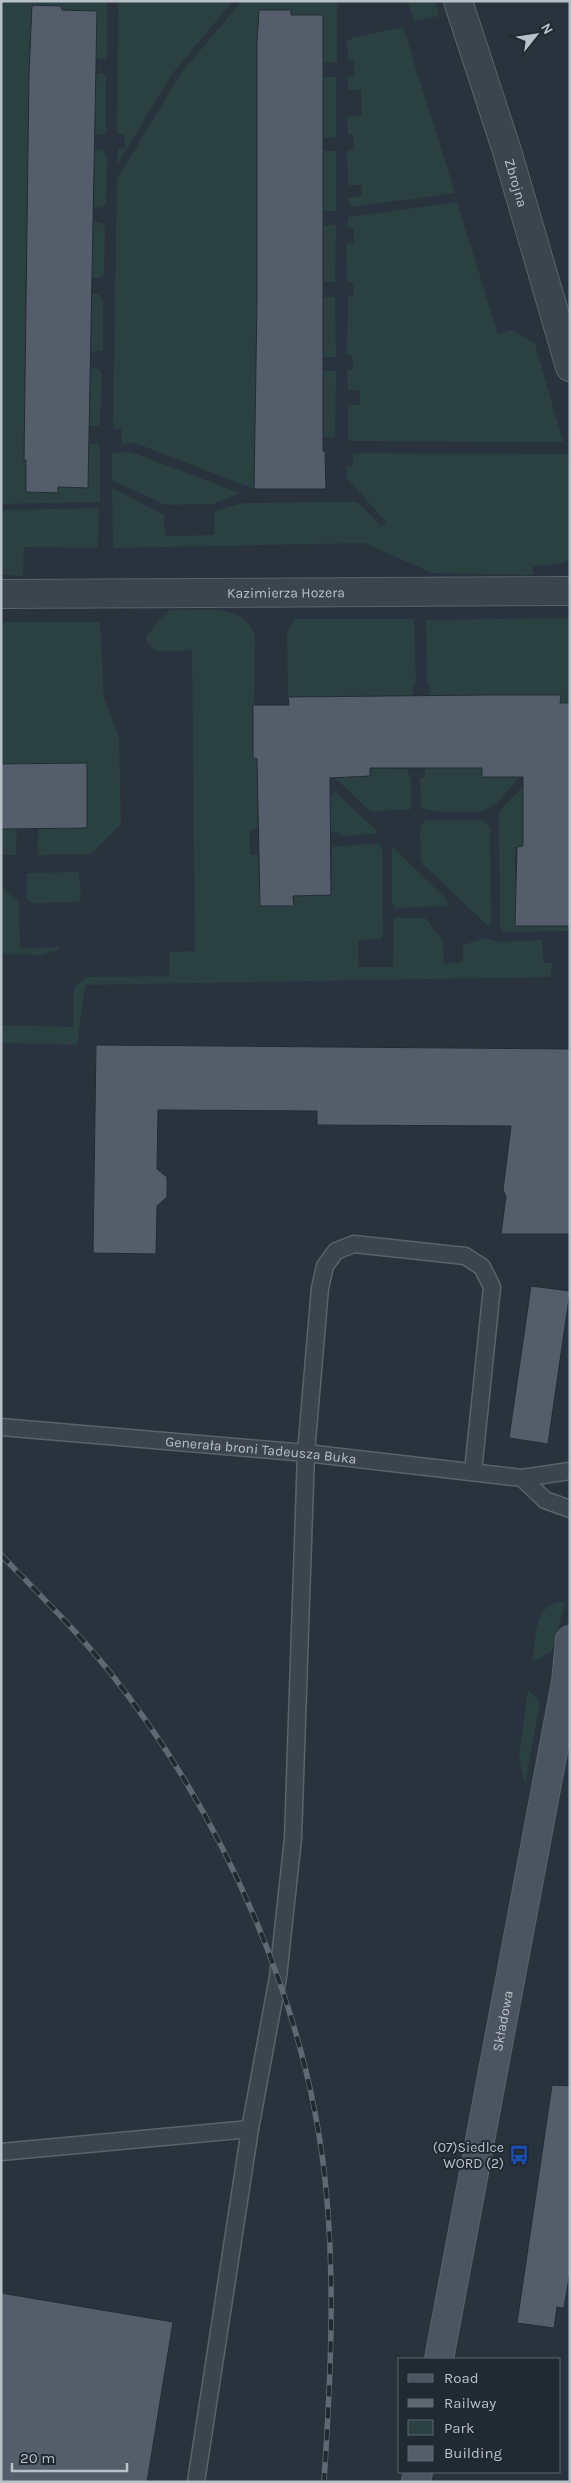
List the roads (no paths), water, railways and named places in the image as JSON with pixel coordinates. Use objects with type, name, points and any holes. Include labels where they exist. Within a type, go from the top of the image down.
[{"type":"main road","name":"Składowa","points":[[439,2358],[568,1679],[570,1640]]},
{"type":"street","name":"Zbrojna","points":[[458,1],[507,151],[570,368]]},
{"type":"street","name":"Kazimierza Hozera","points":[[1,594],[570,591]]},
{"type":"lane","points":[[196,2482],[250,2129],[278,1977],[293,1838],[306,1453],[320,1288],[325,1266],[336,1252],[354,1244],[364,1245],[465,1256],[482,1267],[492,1287],[473,1472]]},
{"type":"lane","name":"Generała broni Tadeusza Buka","points":[[1,1427],[306,1453],[522,1478],[570,1471]]},
{"type":"lane","points":[[522,1478],[545,1500],[570,1509]]},
{"type":"lane","points":[[1,2152],[250,2129]]},
{"type":"railway","points":[[1,1555],[83,1641],[109,1671],[151,1728],[190,1789],[225,1853],[256,1920],[282,1989],[303,2059],[318,2130],[327,2200],[331,2306],[330,2376],[324,2482]]},
{"type":"place","name":"(07)Siedlce WORD (2)","points":[[519,2155]]}]
